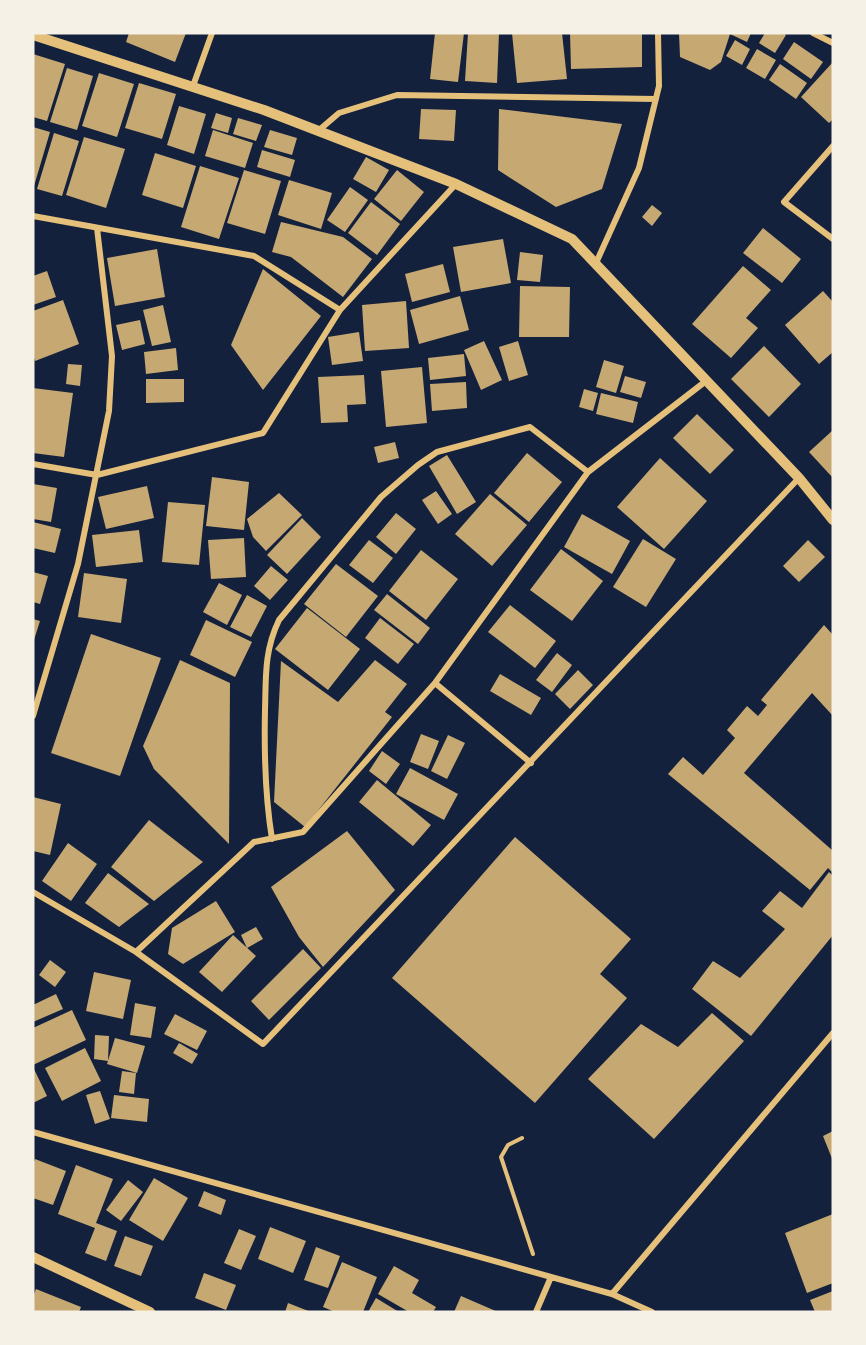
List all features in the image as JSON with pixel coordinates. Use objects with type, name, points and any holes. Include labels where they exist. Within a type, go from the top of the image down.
[{"type":"street","points":[[193,86],[212,33]]},
{"type":"street","points":[[596,263],[639,168],[659,86],[658,33]]},
{"type":"street","points":[[813,33],[833,43]]},
{"type":"street","points":[[36,35],[193,86],[318,131],[456,184],[573,239],[799,478],[833,520]]},
{"type":"street","points":[[318,131],[339,113],[397,95],[656,99]]},
{"type":"street","points":[[833,146],[784,202],[833,239]]},
{"type":"street","points":[[33,464],[97,475],[263,433],[340,310],[456,184]]},
{"type":"street","points":[[33,216],[254,256],[340,310]]},
{"type":"street","points":[[33,716],[78,564],[109,411],[112,356],[97,228]]},
{"type":"street","points":[[136,952],[254,842],[303,832],[435,682],[588,472],[706,381]]},
{"type":"street","points":[[272,839],[264,762],[266,656],[272,634],[279,620],[381,497],[437,452],[530,427],[588,472]]},
{"type":"street","points":[[33,892],[136,952],[263,1044],[799,478]]},
{"type":"street","points":[[435,682],[531,763]]},
{"type":"street","points":[[612,1294],[833,1033]]},
{"type":"street","points":[[33,1132],[612,1294],[652,1312]]},
{"type":"street","points":[[33,1257],[150,1312]]},
{"type":"street","points":[[536,1312],[551,1277]]},
{"type":"path","points":[[522,1138],[508,1145],[501,1157],[540,1274]]},
{"type":"building","points":[[129,33],[186,33],[175,62],[126,42]]},
{"type":"building","points":[[435,33],[464,33],[458,82],[430,79]]},
{"type":"building","points":[[468,33],[499,33],[497,83],[465,81]]},
{"type":"building","points":[[512,33],[562,33],[567,79],[517,83]]},
{"type":"building","points":[[570,33],[642,33],[642,67],[571,69]]},
{"type":"building","points":[[679,33],[751,33],[747,42],[730,34],[721,62],[710,70],[680,57]]},
{"type":"building","points":[[765,33],[786,35],[775,53],[759,43]]},
{"type":"building","points":[[735,40],[750,49],[742,65],[726,56]]},
{"type":"building","points":[[794,42],[823,62],[811,79],[783,59]]},
{"type":"building","points":[[757,49],[776,60],[765,79],[746,68]]},
{"type":"building","points":[[33,54],[65,64],[47,121],[33,117]]},
{"type":"building","points":[[833,62],[833,119],[829,123],[801,97]]},
{"type":"building","points":[[780,64],[807,83],[796,99],[769,80]]},
{"type":"building","points":[[67,68],[93,76],[77,130],[50,122]]},
{"type":"building","points":[[99,73],[134,84],[117,137],[82,126]]},
{"type":"building","points":[[139,83],[176,94],[162,139],[125,128]]},
{"type":"building","points":[[179,106],[206,114],[194,154],[167,145]]},
{"type":"building","points":[[421,109],[456,110],[454,141],[419,139]]},
{"type":"building","points":[[499,109],[622,124],[602,189],[556,207],[498,170]]},
{"type":"building","points":[[216,113],[232,118],[228,133],[211,128]]},
{"type":"building","points":[[238,118],[262,125],[256,141],[233,134]]},
{"type":"building","points":[[33,127],[50,132],[34,186],[33,186]]},
{"type":"building","points":[[213,130],[253,143],[245,168],[205,156]]},
{"type":"building","points":[[270,130],[297,138],[292,155],[264,147]]},
{"type":"building","points":[[54,133],[79,141],[62,196],[37,189]]},
{"type":"building","points":[[84,137],[125,149],[106,208],[66,195]]},
{"type":"building","points":[[262,150],[295,160],[290,177],[257,167]]},
{"type":"building","points":[[155,153],[196,166],[183,208],[142,195]]},
{"type":"building","points":[[366,157],[389,170],[376,192],[353,179]]},
{"type":"building","points":[[200,166],[239,178],[219,239],[181,227]]},
{"type":"building","points":[[244,170],[281,181],[265,234],[227,223]]},
{"type":"building","points":[[397,170],[424,192],[401,221],[374,199]]},
{"type":"building","points":[[289,180],[332,193],[321,229],[278,215]]},
{"type":"building","points":[[350,187],[368,200],[345,232],[327,220]]},
{"type":"building","points":[[371,202],[400,224],[377,255],[348,233]]},
{"type":"building","points":[[652,205],[662,213],[652,226],[642,217]]},
{"type":"building","points":[[281,222],[343,237],[372,259],[343,297],[291,257],[272,252]]},
{"type":"building","points":[[763,228],[801,259],[782,283],[743,253]]},
{"type":"building","points":[[503,239],[511,283],[461,292],[453,247]]},
{"type":"building","points":[[157,249],[165,297],[115,306],[107,258]]},
{"type":"building","points":[[520,252],[543,255],[540,282],[517,280]]},
{"type":"building","points":[[443,264],[450,292],[412,302],[405,274]]},
{"type":"building","points":[[743,266],[771,290],[746,318],[758,328],[731,358],[692,324]]},
{"type":"building","points":[[263,269],[321,316],[263,390],[231,345]]},
{"type":"building","points":[[47,271],[56,297],[33,305],[33,276]]},
{"type":"building","points":[[520,286],[570,287],[569,337],[519,337]]},
{"type":"building","points":[[823,291],[833,302],[833,352],[819,364],[785,325]]},
{"type":"building","points":[[460,296],[469,330],[419,344],[410,310]]},
{"type":"building","points":[[63,300],[79,344],[35,361],[33,311]]},
{"type":"building","points":[[406,301],[409,348],[365,351],[362,305]]},
{"type":"building","points":[[163,305],[171,342],[152,346],[143,310]]},
{"type":"building","points":[[140,320],[145,344],[122,350],[116,325]]},
{"type":"building","points":[[359,332],[363,361],[332,365],[328,337]]},
{"type":"building","points":[[484,341],[502,380],[481,390],[464,350]]},
{"type":"building","points":[[518,341],[528,375],[509,381],[499,347]]},
{"type":"building","points":[[764,346],[801,384],[769,417],[731,379]]},
{"type":"building","points":[[176,348],[178,370],[146,374],[144,352]]},
{"type":"building","points":[[464,354],[466,376],[430,380],[428,358]]},
{"type":"building","points":[[604,360],[624,366],[616,393],[596,387]]},
{"type":"building","points":[[68,364],[82,365],[80,386],[66,384]]},
{"type":"building","points":[[422,367],[427,423],[386,427],[381,371]]},
{"type":"building","points":[[364,375],[366,404],[347,405],[348,422],[321,423],[318,377]]},
{"type":"building","points":[[625,376],[646,382],[641,398],[620,392]]},
{"type":"building","points":[[146,379],[184,379],[184,402],[146,403]]},
{"type":"building","points":[[466,382],[467,408],[432,411],[430,384]]},
{"type":"building","points":[[33,388],[73,393],[64,457],[33,453]]},
{"type":"building","points":[[584,389],[598,393],[593,411],[579,407]]},
{"type":"building","points":[[601,393],[638,402],[633,423],[596,414]]},
{"type":"building","points":[[697,414],[734,450],[710,474],[673,438]]},
{"type":"building","points":[[833,430],[833,478],[809,452]]},
{"type":"building","points":[[395,442],[399,458],[378,463],[374,447]]},
{"type":"building","points":[[527,453],[562,482],[529,522],[494,493]]},
{"type":"building","points":[[447,455],[476,502],[457,514],[429,466]]},
{"type":"building","points":[[660,458],[707,501],[664,549],[617,507]]},
{"type":"building","points":[[212,477],[249,482],[244,530],[206,526]]},
{"type":"building","points":[[33,484],[57,488],[51,522],[33,519]]},
{"type":"building","points":[[147,486],[154,518],[106,529],[98,497]]},
{"type":"building","points":[[436,491],[452,514],[438,524],[422,500]]},
{"type":"building","points":[[279,493],[302,515],[266,551],[253,537],[247,519]]},
{"type":"building","points":[[490,494],[527,525],[492,566],[455,534]]},
{"type":"building","points":[[168,502],[205,505],[199,565],[162,562]]},
{"type":"building","points":[[396,513],[416,529],[396,554],[376,537]]},
{"type":"building","points":[[582,514],[630,541],[612,574],[564,547]]},
{"type":"building","points":[[302,518],[321,537],[287,574],[267,555]]},
{"type":"building","points":[[33,522],[61,529],[55,553],[33,548]]},
{"type":"building","points":[[139,530],[143,562],[96,567],[92,535]]},
{"type":"building","points":[[244,538],[246,577],[211,579],[208,540]]},
{"type":"building","points":[[643,539],[676,559],[646,607],[613,587]]},
{"type":"building","points":[[369,540],[393,558],[373,583],[349,565]]},
{"type":"building","points":[[808,540],[825,557],[799,582],[783,566]]},
{"type":"building","points":[[561,549],[603,581],[572,621],[530,590]]},
{"type":"building","points":[[421,550],[458,579],[426,620],[389,591]]},
{"type":"building","points":[[336,564],[378,596],[346,637],[304,604]]},
{"type":"building","points":[[271,566],[288,580],[270,600],[254,586]]},
{"type":"building","points":[[33,572],[48,576],[40,604],[33,602]]},
{"type":"building","points":[[84,573],[127,579],[121,623],[78,617]]},
{"type":"building","points":[[219,583],[242,595],[227,625],[203,612]]},
{"type":"building","points":[[387,594],[430,628],[418,644],[374,610]]},
{"type":"building","points":[[247,595],[267,606],[251,637],[230,627]]},
{"type":"building","points":[[510,605],[556,641],[535,668],[488,632]]},
{"type":"building","points":[[307,608],[360,649],[328,690],[275,649]]},
{"type":"building","points":[[380,618],[414,644],[398,664],[365,638]]},
{"type":"building","points":[[33,619],[40,621],[34,640],[33,640]]},
{"type":"building","points":[[206,620],[252,642],[235,677],[190,655]]},
{"type":"building","points":[[824,625],[833,635],[833,716],[812,693],[744,773],[832,850],[833,848],[833,873],[828,868],[810,890],[668,774],[683,757],[703,775],[735,738],[727,730],[747,706],[758,716],[767,705],[761,700]]},
{"type":"building","points":[[91,634],[161,658],[120,776],[51,753]]},
{"type":"building","points":[[557,653],[572,665],[552,692],[536,680]]},
{"type":"building","points":[[180,660],[230,683],[229,844],[154,769],[143,746]]},
{"type":"building","points":[[375,660],[407,684],[385,712],[392,717],[305,827],[274,802],[281,661],[338,702]]},
{"type":"building","points":[[578,670],[593,685],[570,709],[555,694]]},
{"type":"building","points":[[500,674],[541,698],[531,715],[490,691]]},
{"type":"building","points":[[421,734],[439,741],[428,769],[410,762]]},
{"type":"building","points":[[448,735],[465,743],[447,779],[431,771]]},
{"type":"building","points":[[382,751],[400,764],[386,784],[369,771]]},
{"type":"building","points":[[410,768],[458,794],[444,820],[396,794]]},
{"type":"building","points":[[377,780],[431,825],[413,846],[359,802]]},
{"type":"building","points":[[33,797],[61,804],[50,855],[33,851]]},
{"type":"building","points":[[149,820],[203,862],[154,901],[111,867]]},
{"type":"building","points":[[347,831],[395,890],[323,967],[299,937],[271,887]]},
{"type":"building","points":[[515,837],[631,939],[600,974],[627,998],[535,1103],[392,978]]},
{"type":"building","points":[[68,843],[97,864],[71,901],[42,881]]},
{"type":"building","points":[[829,872],[833,876],[833,935],[751,1036],[692,989],[713,961],[740,978],[785,929],[762,911],[780,891],[802,908]]},
{"type":"building","points":[[108,873],[149,904],[119,927],[85,903]]},
{"type":"building","points":[[216,901],[235,932],[183,964],[168,954],[172,928]]},
{"type":"building","points":[[256,927],[263,939],[247,948],[241,935]]},
{"type":"building","points":[[233,935],[256,956],[222,992],[199,972]]},
{"type":"building","points":[[303,949],[321,968],[269,1020],[251,1001]]},
{"type":"building","points":[[50,960],[66,972],[55,987],[39,975]]},
{"type":"building","points":[[94,972],[131,980],[123,1019],[86,1011]]},
{"type":"building","points":[[56,994],[63,1009],[33,1022],[33,1005]]},
{"type":"building","points":[[135,1003],[156,1007],[151,1038],[130,1035]]},
{"type":"building","points":[[72,1010],[86,1040],[33,1065],[33,1028]]},
{"type":"building","points":[[712,1013],[744,1041],[654,1139],[588,1079],[641,1024],[678,1047]]},
{"type":"building","points":[[175,1014],[207,1031],[197,1050],[164,1034]]},
{"type":"building","points":[[95,1035],[109,1036],[108,1061],[94,1059]]},
{"type":"building","points":[[115,1038],[145,1046],[137,1073],[107,1064]]},
{"type":"building","points":[[179,1043],[198,1054],[192,1064],[173,1053]]},
{"type":"building","points":[[85,1048],[101,1081],[62,1101],[45,1068]]},
{"type":"building","points":[[33,1067],[47,1096],[33,1103]]},
{"type":"building","points":[[122,1071],[136,1073],[134,1094],[119,1092]]},
{"type":"building","points":[[100,1091],[110,1119],[95,1124],[86,1095]]},
{"type":"building","points":[[114,1095],[149,1099],[147,1122],[111,1118]]},
{"type":"building","points":[[833,1131],[833,1161],[823,1136]]},
{"type":"building","points":[[35,1159],[66,1171],[53,1205],[33,1198]]},
{"type":"building","points":[[76,1165],[113,1179],[96,1223],[117,1231],[106,1261],[85,1253],[95,1228],[58,1214]]},
{"type":"building","points":[[154,1178],[188,1198],[163,1241],[129,1220]]},
{"type":"building","points":[[128,1180],[143,1192],[121,1221],[106,1210]]},
{"type":"building","points":[[204,1191],[226,1200],[221,1215],[198,1206]]},
{"type":"building","points":[[833,1214],[833,1283],[807,1293],[785,1233]]},
{"type":"building","points":[[270,1227],[306,1241],[293,1273],[258,1259]]},
{"type":"building","points":[[239,1229],[256,1236],[241,1270],[224,1263]]},
{"type":"building","points":[[125,1236],[153,1246],[141,1276],[114,1266]]},
{"type":"building","points":[[316,1247],[340,1256],[328,1288],[304,1280]]},
{"type":"building","points":[[342,1262],[377,1277],[363,1312],[335,1312],[323,1307]]},
{"type":"building","points":[[394,1266],[419,1280],[412,1293],[436,1307],[433,1312],[409,1312],[378,1294]]},
{"type":"building","points":[[204,1273],[236,1285],[226,1310],[195,1298]]},
{"type":"building","points":[[36,1289],[81,1307],[79,1312],[33,1312],[33,1297]]},
{"type":"building","points":[[833,1291],[833,1312],[815,1312],[810,1300]]},
{"type":"building","points":[[461,1296],[498,1312],[454,1312]]},
{"type":"building","points":[[376,1298],[399,1312],[368,1312]]},
{"type":"building","points":[[288,1303],[311,1312],[285,1312]]}]
